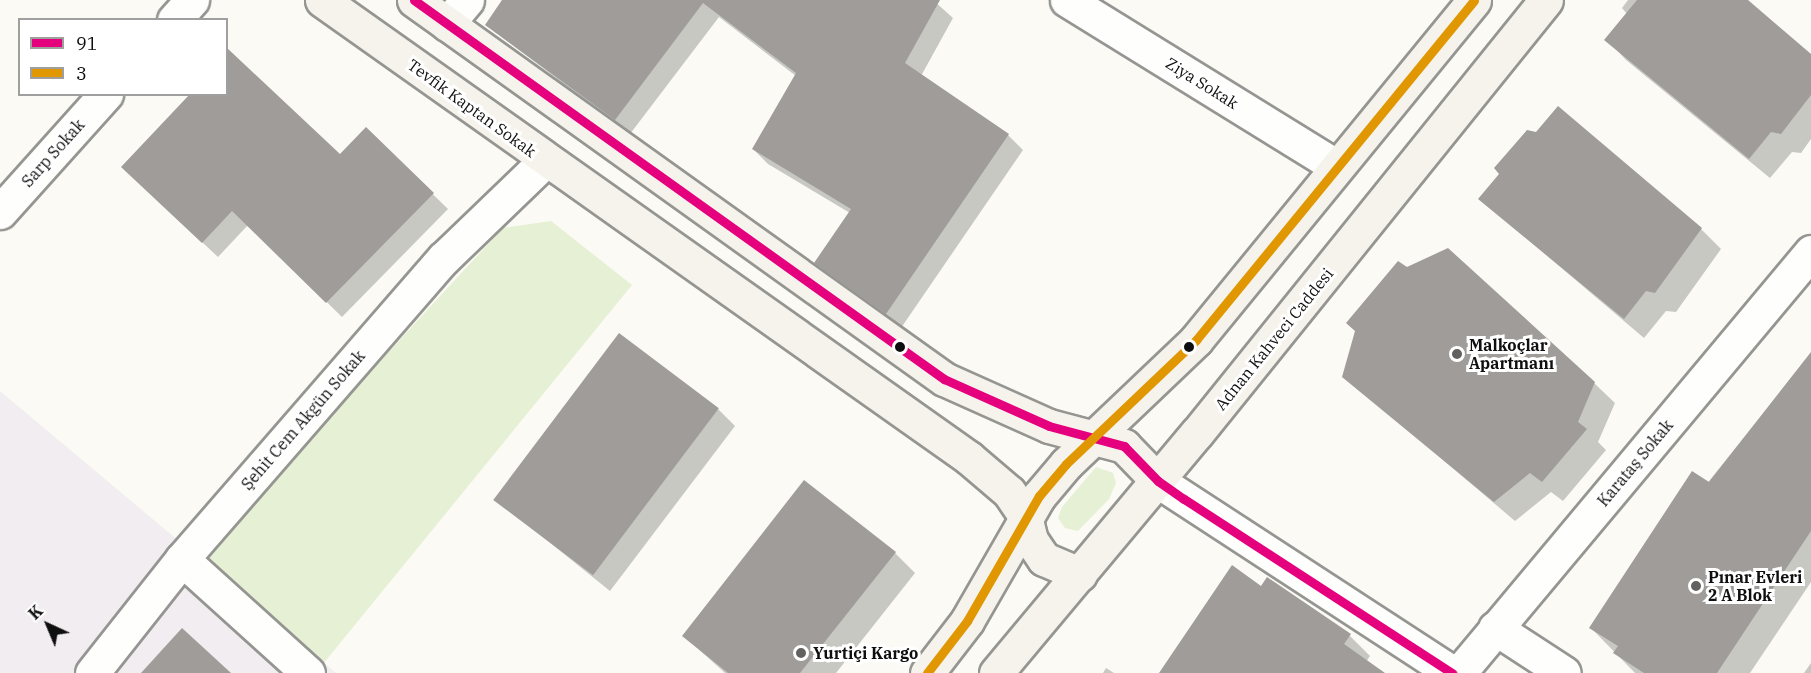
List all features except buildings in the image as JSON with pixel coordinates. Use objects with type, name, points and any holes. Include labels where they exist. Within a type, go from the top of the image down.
[{"type":"main road","name":"Tevfik Kaptan Sokak","points":[[321,0],[545,161],[969,458],[1009,492],[1025,516],[1031,540],[1044,559],[1080,574]]},
{"type":"main road","points":[[414,0],[457,12],[944,379],[1049,426],[1098,437],[1124,446],[1158,481]]},
{"type":"main road","points":[[927,673],[968,621],[1025,516],[1066,464],[1098,437],[1196,340],[1473,0]]},
{"type":"main road","name":"Adnan Kahveci Caddesi","points":[[996,673],[1158,481],[1546,0]]},
{"type":"street","points":[[176,18],[192,0]]},
{"type":"street","name":"Ziya Sokak","points":[[1067,0],[1337,168]]},
{"type":"street","name":"Sarp Sokak","points":[[0,212],[104,96]]},
{"type":"street","name":"Şehit Cem Akgün Sokak","points":[[92,673],[182,559],[443,259],[545,161]]},
{"type":"street","name":"Karataş Sokak","points":[[1459,673],[1811,252]]},
{"type":"street","points":[[1158,481],[1452,673]]},
{"type":"street","points":[[182,559],[308,673]]},
{"type":"street","points":[[1495,628],[1564,673]]},
{"type":"shaded area","points":[[0,391],[336,673],[0,673]]},
{"type":"green space","points":[[551,221],[632,285],[323,664],[199,557],[503,228]]},
{"type":"green space","points":[[1096,467],[1113,473],[1116,483],[1109,499],[1078,531],[1065,528],[1058,518],[1062,507]]},
{"type":"transit line","name":"91","points":[[414,0],[944,379],[1049,426],[1124,446],[1158,481],[1184,499],[1452,673]]},
{"type":"transit line","name":"3","points":[[927,673],[967,621],[1039,496],[1066,464],[1196,340],[1474,0]]},
{"type":"place","name":"Malkoçlar Apartmanı","points":[[1457,354]]},
{"type":"place","name":"Pınar Evleri 2 A Blok","points":[[1696,586]]},
{"type":"place","name":"Yurtiçi Kargo","points":[[801,653]]}]
